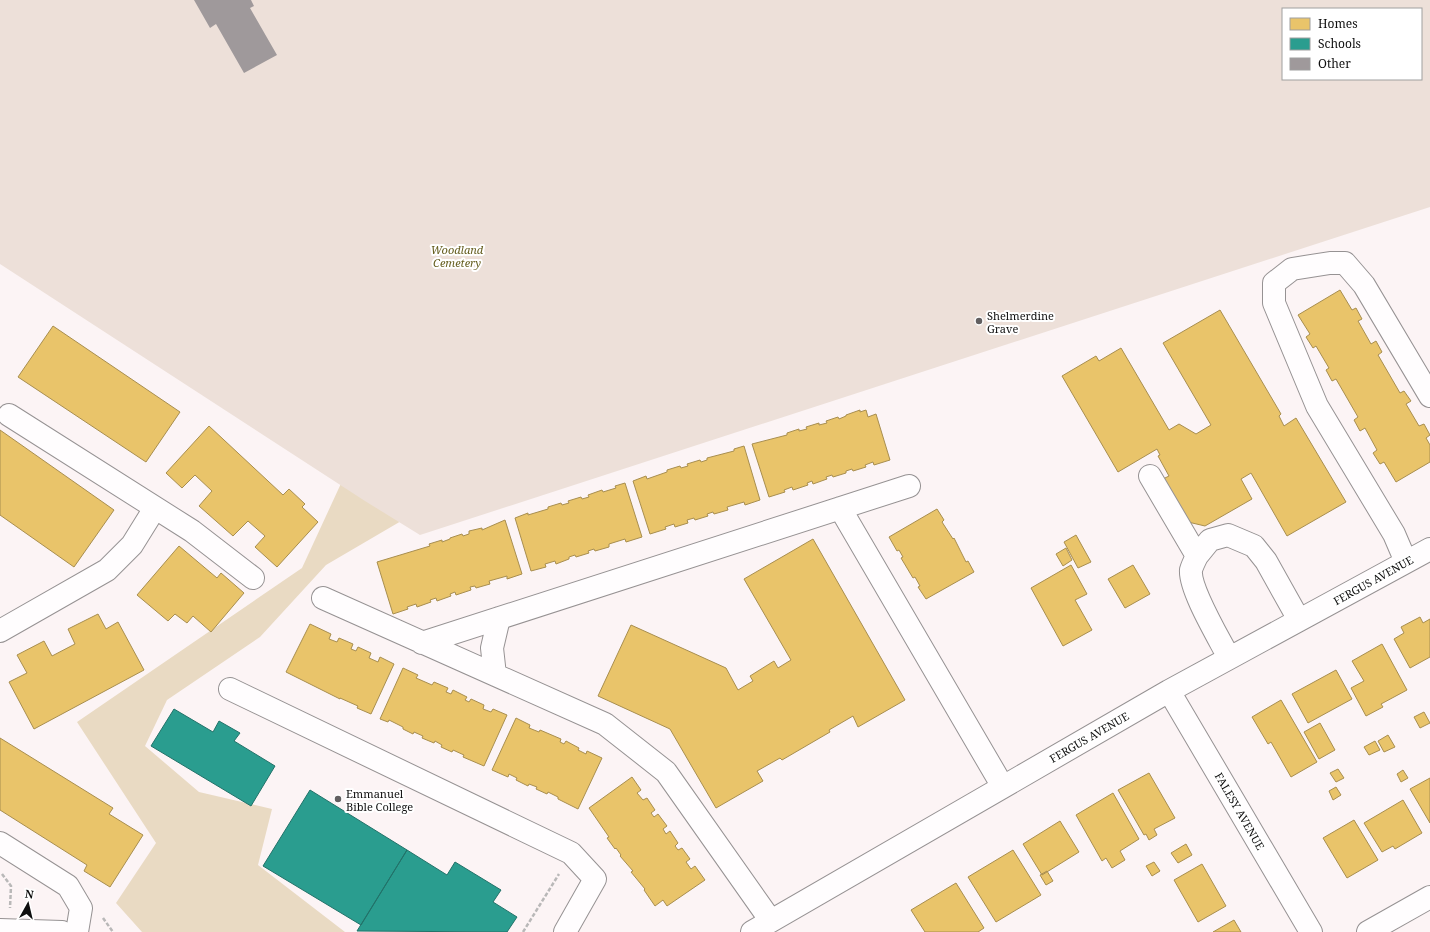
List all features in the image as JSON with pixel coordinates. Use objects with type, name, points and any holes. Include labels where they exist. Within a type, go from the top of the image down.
[{"type":"street","points":[[1406,562],[1394,534],[1317,406],[1274,303],[1274,283],[1292,269],[1330,262],[1345,264],[1364,285],[1430,396]]},
{"type":"street","points":[[9,415],[192,531],[253,578]]},
{"type":"street","points":[[1150,476],[1197,556]]},
{"type":"street","points":[[422,643],[909,486]]},
{"type":"street","points":[[0,631],[107,570],[132,545],[154,508]]},
{"type":"street","points":[[840,508],[1003,787]]},
{"type":"street","points":[[1229,658],[1206,616],[1193,585],[1191,570],[1197,556],[1210,540],[1228,535],[1254,546],[1266,561],[1299,620]]},
{"type":"street","name":"FERGUS AVENUE","points":[[752,932],[1169,691],[1430,549]]},
{"type":"street","points":[[323,598],[605,724],[666,772],[771,921]]},
{"type":"street","points":[[495,675],[492,648],[499,618]]},
{"type":"street","points":[[230,689],[571,853],[595,879],[565,932]]},
{"type":"street","name":"FALESY AVENUE","points":[[1169,691],[1311,932]]},
{"type":"street","points":[[0,843],[68,886],[81,908],[77,932]]},
{"type":"street","points":[[1368,932],[1430,897]]},
{"type":"street","points":[[5,930],[62,932]]},
{"type":"path","points":[[524,932],[571,853]]},
{"type":"path","points":[[0,872],[11,886],[5,930]]},
{"type":"shaded area","points":[[0,0],[408,517],[326,565],[260,637],[167,700],[145,746],[199,792],[272,809],[258,865],[345,932],[142,932],[116,903],[156,843],[77,722],[302,568],[344,477]]},
{"type":"green space","name":"Woodland Cemetery","points":[[0,0],[1430,0],[1430,207],[420,535],[365,501],[0,264]]},
{"type":"building: Homes","points":[[1340,290],[1352,310],[1356,308],[1362,319],[1358,321],[1371,344],[1376,341],[1382,352],[1378,355],[1400,393],[1404,391],[1411,401],[1406,404],[1419,426],[1424,424],[1430,435],[1426,438],[1430,445],[1430,462],[1396,482],[1384,462],[1380,464],[1373,453],[1377,450],[1365,428],[1360,431],[1354,420],[1358,417],[1336,379],[1332,381],[1326,370],[1329,368],[1316,346],[1313,348],[1306,337],[1310,334],[1298,315]]},
{"type":"building: Homes","points":[[1220,310],[1281,414],[1279,416],[1284,426],[1296,418],[1346,502],[1287,536],[1251,473],[1241,479],[1252,499],[1205,526],[1188,522],[1163,479],[1169,476],[1158,456],[1160,455],[1157,449],[1118,472],[1062,376],[1096,356],[1099,361],[1121,348],[1169,430],[1179,424],[1196,434],[1211,425],[1163,343]]},
{"type":"building: Homes","points":[[53,326],[180,412],[146,462],[18,377]]},
{"type":"building: Homes","points":[[860,410],[860,412],[866,410],[868,417],[876,414],[890,460],[874,465],[873,462],[865,465],[866,467],[853,471],[852,469],[846,471],[846,473],[833,477],[832,475],[826,477],[827,479],[813,484],[812,481],[807,483],[808,485],[793,490],[792,487],[784,490],[785,492],[769,497],[752,444],[787,435],[787,433],[799,429],[799,431],[807,429],[806,427],[819,423],[819,425],[827,423],[826,421],[838,417],[839,419]]},
{"type":"building: Homes","points":[[209,426],[283,495],[289,489],[305,504],[302,507],[318,522],[277,567],[255,547],[265,536],[248,521],[233,536],[199,506],[212,491],[195,475],[182,488],[166,473]]},
{"type":"building: Homes","points":[[0,430],[114,510],[74,567],[0,515]]},
{"type":"building: Homes","points":[[744,446],[760,500],[745,505],[744,502],[727,507],[728,510],[714,514],[713,512],[707,514],[708,516],[695,520],[694,518],[687,520],[688,523],[675,527],[674,524],[665,527],[666,529],[650,534],[633,481],[646,476],[647,479],[667,472],[667,470],[680,466],[681,468],[688,466],[687,464],[700,460],[701,462],[707,460],[707,458],[734,451],[734,449]]},
{"type":"building: Homes","points":[[625,483],[642,537],[626,542],[625,539],[609,544],[609,547],[595,551],[594,549],[588,551],[589,553],[576,557],[575,555],[556,564],[555,561],[545,564],[546,567],[531,571],[515,518],[528,513],[528,515],[548,509],[548,507],[561,503],[562,505],[569,503],[568,501],[581,497],[582,499],[589,497],[588,495],[602,490],[603,492],[616,488],[615,486]]},
{"type":"building: Homes","points":[[937,509],[944,520],[942,522],[953,539],[954,538],[966,562],[968,561],[974,572],[926,599],[918,587],[920,586],[915,577],[913,578],[901,558],[903,557],[899,550],[897,551],[889,537]]},
{"type":"building: Homes","points":[[505,520],[522,574],[507,579],[507,576],[489,581],[490,584],[476,588],[475,586],[470,587],[471,590],[456,595],[455,592],[450,594],[451,596],[437,601],[436,598],[430,600],[431,602],[417,607],[416,604],[407,607],[408,609],[393,614],[377,562],[430,546],[429,544],[442,540],[442,542],[462,534],[463,536],[469,534],[469,531],[482,528],[482,530]]},
{"type":"building: Homes","points":[[1076,535],[1091,562],[1078,568],[1064,542]]},
{"type":"building: Homes","points":[[813,539],[905,700],[858,727],[853,716],[829,730],[830,732],[782,760],[780,758],[757,771],[763,781],[716,808],[670,729],[598,696],[631,625],[726,668],[738,690],[753,681],[750,676],[774,661],[778,668],[791,660],[744,579]]},
{"type":"building: Homes","points":[[179,546],[217,578],[221,573],[244,593],[211,632],[193,616],[187,623],[175,614],[168,621],[137,595]]},
{"type":"building: Homes","points":[[1066,548],[1072,560],[1063,566],[1056,554]]},
{"type":"building: Homes","points":[[1071,565],[1087,594],[1075,600],[1092,630],[1063,646],[1031,588]]},
{"type":"building: Homes","points":[[1133,565],[1150,594],[1125,608],[1108,579]]},
{"type":"building: Homes","points":[[98,614],[106,629],[118,622],[144,670],[34,729],[9,682],[27,673],[17,655],[44,641],[52,656],[75,644],[68,629]]},
{"type":"building: Homes","points":[[1420,617],[1423,623],[1430,619],[1430,657],[1410,668],[1394,639],[1404,633],[1401,627]]},
{"type":"building: Homes","points":[[310,624],[331,634],[329,639],[337,642],[339,638],[353,644],[351,649],[356,651],[358,647],[371,653],[369,658],[378,662],[380,657],[394,664],[371,714],[357,708],[358,706],[340,699],[286,672]]},
{"type":"building: Homes","points":[[1382,644],[1407,690],[1381,704],[1383,707],[1366,716],[1351,688],[1364,681],[1352,661]]},
{"type":"building: Homes","points":[[403,668],[418,675],[416,678],[432,685],[434,682],[448,688],[446,692],[451,694],[453,690],[467,697],[465,700],[469,702],[471,699],[484,705],[483,709],[491,712],[493,709],[507,715],[484,766],[463,757],[464,755],[453,750],[452,752],[441,747],[442,745],[435,741],[434,743],[422,738],[423,736],[414,732],[413,734],[389,720],[388,722],[380,719]]},
{"type":"building: Homes","points":[[1336,670],[1352,699],[1308,723],[1292,694]]},
{"type":"building: Homes","points":[[1281,700],[1317,762],[1291,777],[1271,742],[1268,744],[1252,717]]},
{"type":"building: Homes","points":[[1424,712],[1430,723],[1420,728],[1414,717]]},
{"type":"building: Homes","points":[[516,718],[530,725],[529,728],[539,732],[540,730],[561,739],[560,742],[564,744],[566,741],[579,748],[578,750],[586,754],[587,751],[602,758],[578,809],[548,792],[547,794],[536,789],[537,787],[529,784],[528,786],[516,780],[517,778],[509,774],[508,777],[492,770]]},
{"type":"building: Homes","points":[[1320,723],[1335,750],[1319,759],[1304,732]]},
{"type":"building: Homes","points":[[1388,735],[1395,747],[1384,752],[1378,741]]},
{"type":"building: Homes","points":[[0,738],[113,808],[109,814],[143,835],[110,887],[84,871],[87,865],[0,810]]},
{"type":"building: Homes","points":[[1375,741],[1380,750],[1369,755],[1364,747]]},
{"type":"building: Homes","points":[[1338,769],[1344,778],[1336,782],[1330,773]]},
{"type":"building: Homes","points":[[1403,770],[1408,778],[1401,782],[1397,774]]},
{"type":"building: Homes","points":[[1149,773],[1175,818],[1154,829],[1157,835],[1149,840],[1146,834],[1144,835],[1118,790]]},
{"type":"building: Homes","points":[[632,777],[641,790],[637,793],[643,800],[647,798],[655,810],[651,813],[654,817],[658,814],[667,826],[663,829],[666,834],[670,831],[678,843],[675,846],[678,850],[682,848],[690,859],[686,862],[691,869],[695,866],[705,880],[667,906],[663,900],[655,906],[644,890],[645,889],[631,872],[633,871],[607,838],[609,837],[589,808]]},
{"type":"building: Homes","points":[[1430,778],[1430,823],[1410,789]]},
{"type":"building: Homes","points":[[1336,787],[1341,795],[1333,800],[1329,791]]},
{"type":"building: Homes","points":[[1113,793],[1139,839],[1120,851],[1125,860],[1112,868],[1106,858],[1102,861],[1076,815]]},
{"type":"building: Homes","points":[[1403,800],[1422,833],[1395,849],[1393,846],[1382,852],[1364,823]]},
{"type":"building: Homes","points":[[1354,820],[1378,860],[1347,878],[1323,838]]},
{"type":"building: Homes","points":[[1060,821],[1079,852],[1042,875],[1023,844]]},
{"type":"building: Homes","points":[[1186,844],[1192,855],[1178,863],[1171,853]]},
{"type":"building: Homes","points":[[1013,850],[1041,895],[996,922],[968,877]]},
{"type":"building: Homes","points":[[1154,862],[1160,871],[1152,876],[1146,866]]},
{"type":"building: Homes","points":[[1202,864],[1226,906],[1198,922],[1174,880]]},
{"type":"building: Homes","points":[[1047,871],[1053,881],[1046,885],[1040,875]]},
{"type":"building: Homes","points":[[956,883],[984,928],[978,932],[925,932],[911,910]]},
{"type":"building: Homes","points":[[1234,920],[1241,932],[1213,932]]},
{"type":"building: Schools","points":[[174,709],[213,732],[219,721],[240,733],[234,741],[275,766],[251,806],[151,746]]},
{"type":"building: Schools","points":[[310,790],[407,850],[361,925],[263,866]]},
{"type":"building: Schools","points":[[407,850],[447,875],[455,862],[501,890],[493,902],[517,917],[507,932],[357,931]]},
{"type":"building: Other","points":[[194,0],[251,0],[254,6],[250,8],[277,55],[244,73],[216,24],[210,28]]},
{"type":"place","name":"Shelmerdine Grave","points":[[979,321]]},
{"type":"place","name":"Emmanuel Bible College","points":[[338,799]]}]
